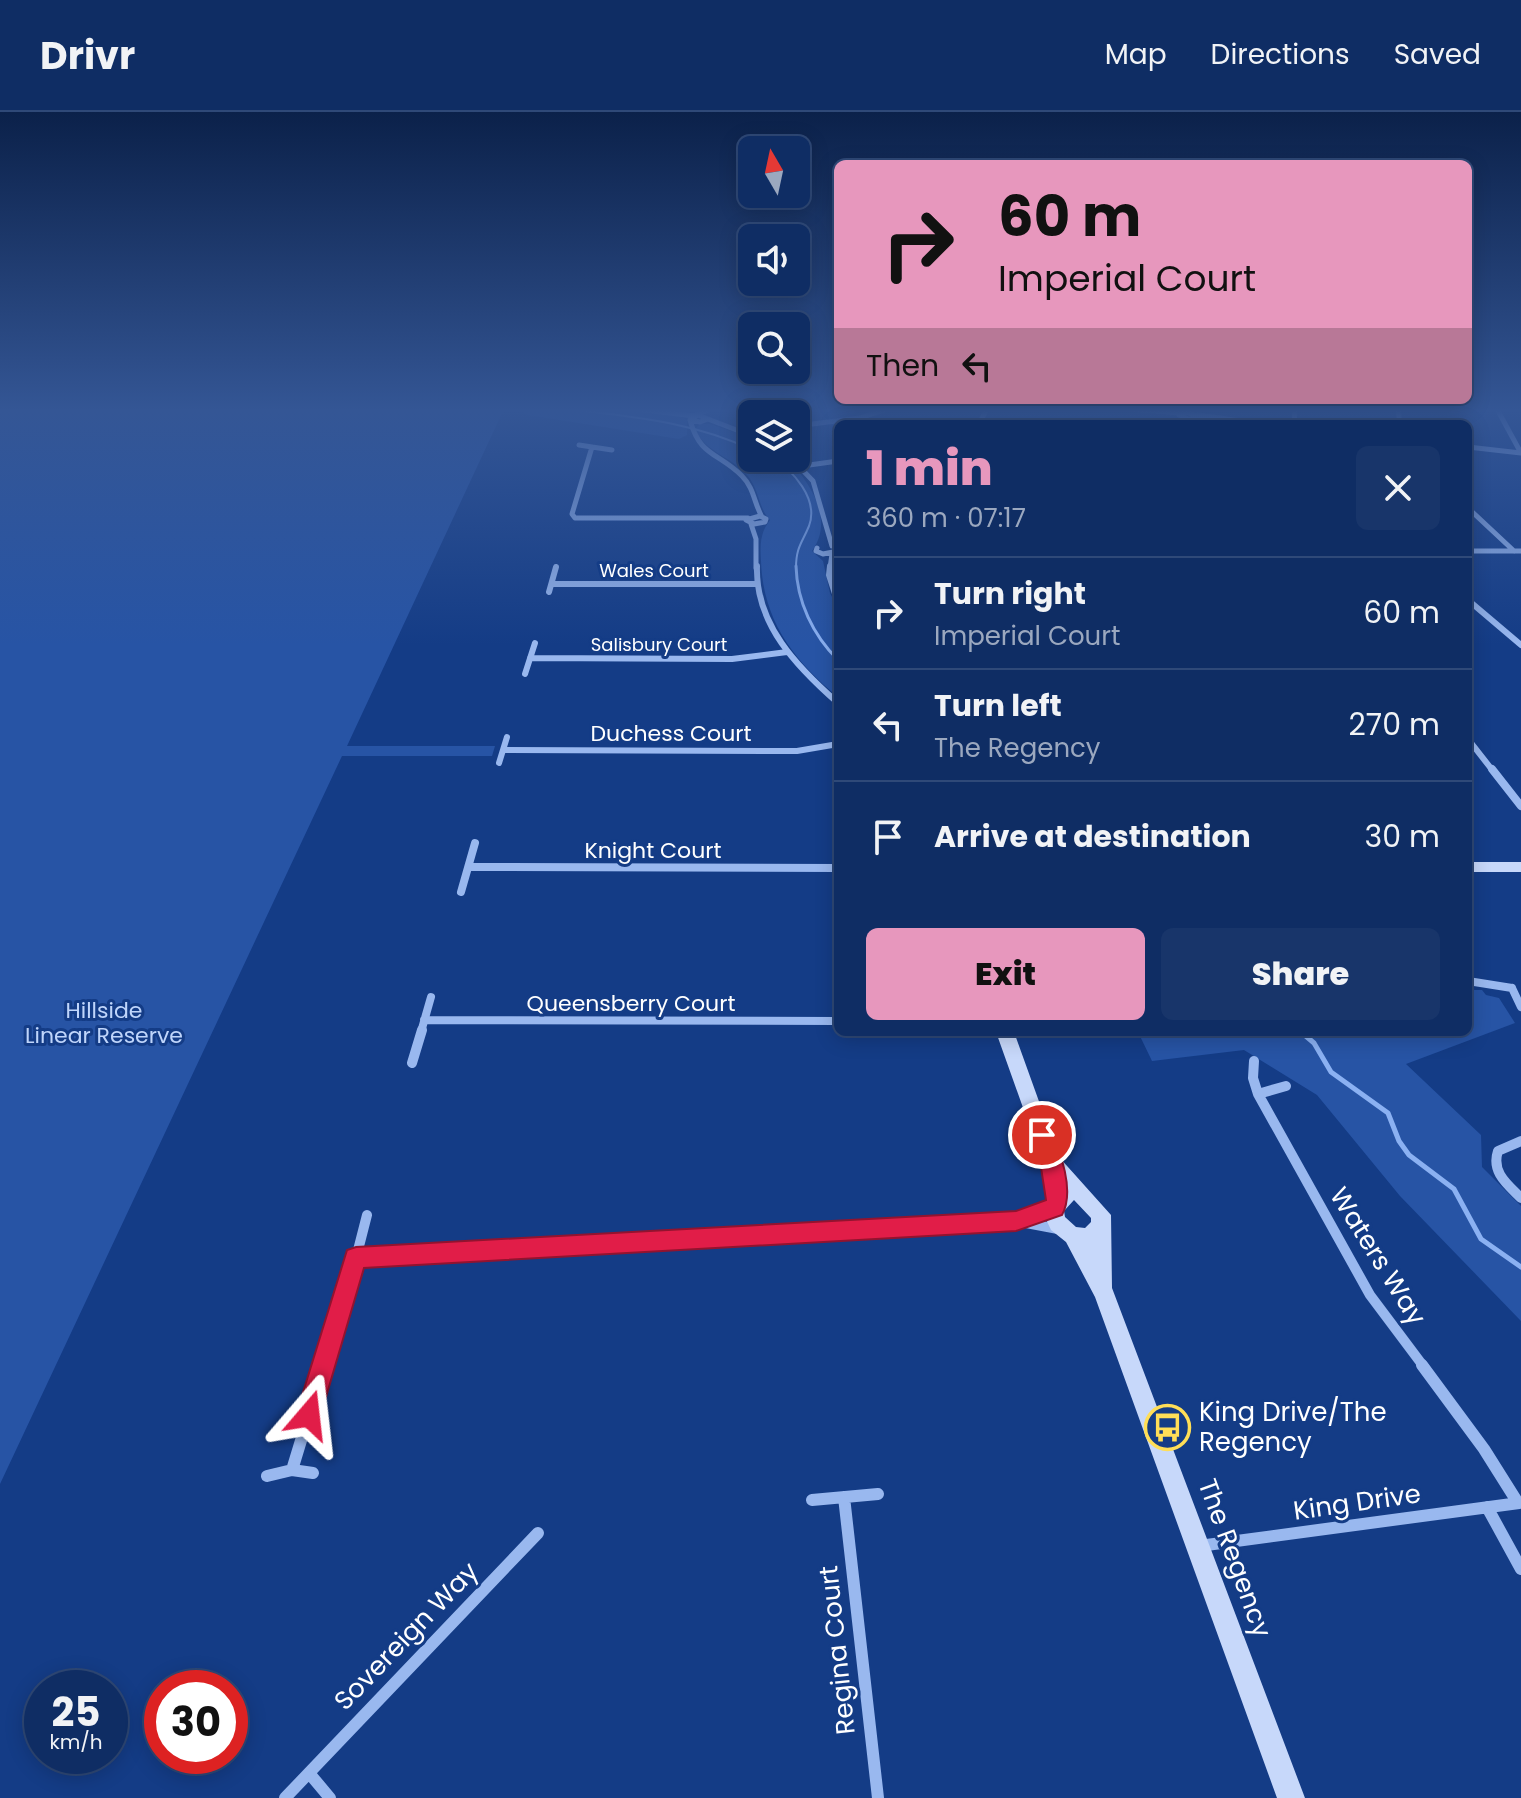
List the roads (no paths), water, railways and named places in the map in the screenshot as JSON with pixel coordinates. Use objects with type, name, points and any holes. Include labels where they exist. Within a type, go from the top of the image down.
[{"type":"street","points":[[580,488],[572,514],[575,518],[763,520]]},
{"type":"street","points":[[751,488],[763,520],[757,534],[757,584],[762,606],[787,652],[802,671],[834,699]]},
{"type":"street","points":[[816,488],[821,496],[826,535],[834,547]]},
{"type":"street","points":[[749,520],[757,508]]},
{"type":"street","points":[[1472,511],[1518,551]]},
{"type":"street","points":[[749,520],[757,534]]},
{"type":"street","points":[[819,550],[826,535]]},
{"type":"street","points":[[819,550],[834,550]]},
{"type":"street","points":[[819,550],[829,563],[834,585]]},
{"type":"street","points":[[1472,551],[1518,551]]},
{"type":"street","points":[[829,563],[834,554]]},
{"type":"street","points":[[549,592],[556,567]]},
{"type":"street","name":"Wales Court","points":[[552,584],[757,584]]},
{"type":"street","points":[[1472,604],[1521,645]]},
{"type":"street","points":[[1472,609],[1477,609]]},
{"type":"street","points":[[525,674],[535,643]]},
{"type":"street","name":"Salisbury Court","points":[[530,658],[732,659],[787,652]]},
{"type":"street","points":[[499,763],[507,737]]},
{"type":"street","points":[[1472,744],[1521,806]]},
{"type":"street","name":"Duchess Court","points":[[503,750],[797,751],[834,745]]},
{"type":"street","points":[[461,892],[475,843]]},
{"type":"street","name":"Knight Court","points":[[469,867],[834,868]]},
{"type":"street","points":[[1472,867],[1521,867]]},
{"type":"street","points":[[1472,981],[1512,988],[1521,983]]},
{"type":"street","points":[[1512,988],[1521,1007]]},
{"type":"street","points":[[412,1063],[431,997]]},
{"type":"street","name":"Queensberry Court","points":[[424,1020],[834,1021]]},
{"type":"street","points":[[1006,1036],[1051,1161],[1056,1205],[1054,1219],[1068,1233]]},
{"type":"street","name":"Waters Way","points":[[1254,1061],[1253,1078],[1258,1094],[1370,1295],[1484,1449],[1519,1502]]},
{"type":"street","points":[[1258,1094],[1286,1086]]},
{"type":"street","points":[[1521,1141],[1498,1151],[1494,1164],[1497,1172],[1521,1198]]},
{"type":"street","points":[[356,1258],[1016,1221],[1089,1236],[1100,1227],[1101,1215],[1051,1161]]},
{"type":"street","points":[[1016,1221],[1071,1196],[1087,1200]]},
{"type":"street","points":[[292,1470],[367,1215]]},
{"type":"street","name":"The Regency","points":[[1100,1227],[1104,1294]]},
{"type":"street","name":"The Regency","points":[[1068,1233],[1104,1294],[1291,1798]]},
{"type":"street","points":[[267,1476],[292,1470],[313,1473]]},
{"type":"street","points":[[812,1500],[878,1494]]},
{"type":"street","name":"Regina Court","points":[[844,1497],[878,1798]]},
{"type":"street","name":"King Drive","points":[[1199,1546],[1519,1502]]},
{"type":"street","points":[[1487,1507],[1521,1569]]},
{"type":"street","name":"Sovereign Way","points":[[285,1798],[538,1533]]},
{"type":"street","points":[[309,1773],[330,1798]]},
{"type":"waterway","points":[[796,566],[798,550],[811,516],[803,488]]},
{"type":"waterway","points":[[796,566],[799,592],[808,617],[834,655]]},
{"type":"waterway","points":[[1306,1036],[1314,1043],[1331,1072],[1388,1113],[1399,1141],[1409,1155],[1454,1189],[1481,1239],[1521,1267]]},
{"type":"place","name":"King Drive/The Regency","points":[[1168,1427]]},
{"type":"park label","name":"Hillside Linear Reserve","points":[[104,1022]]}]
